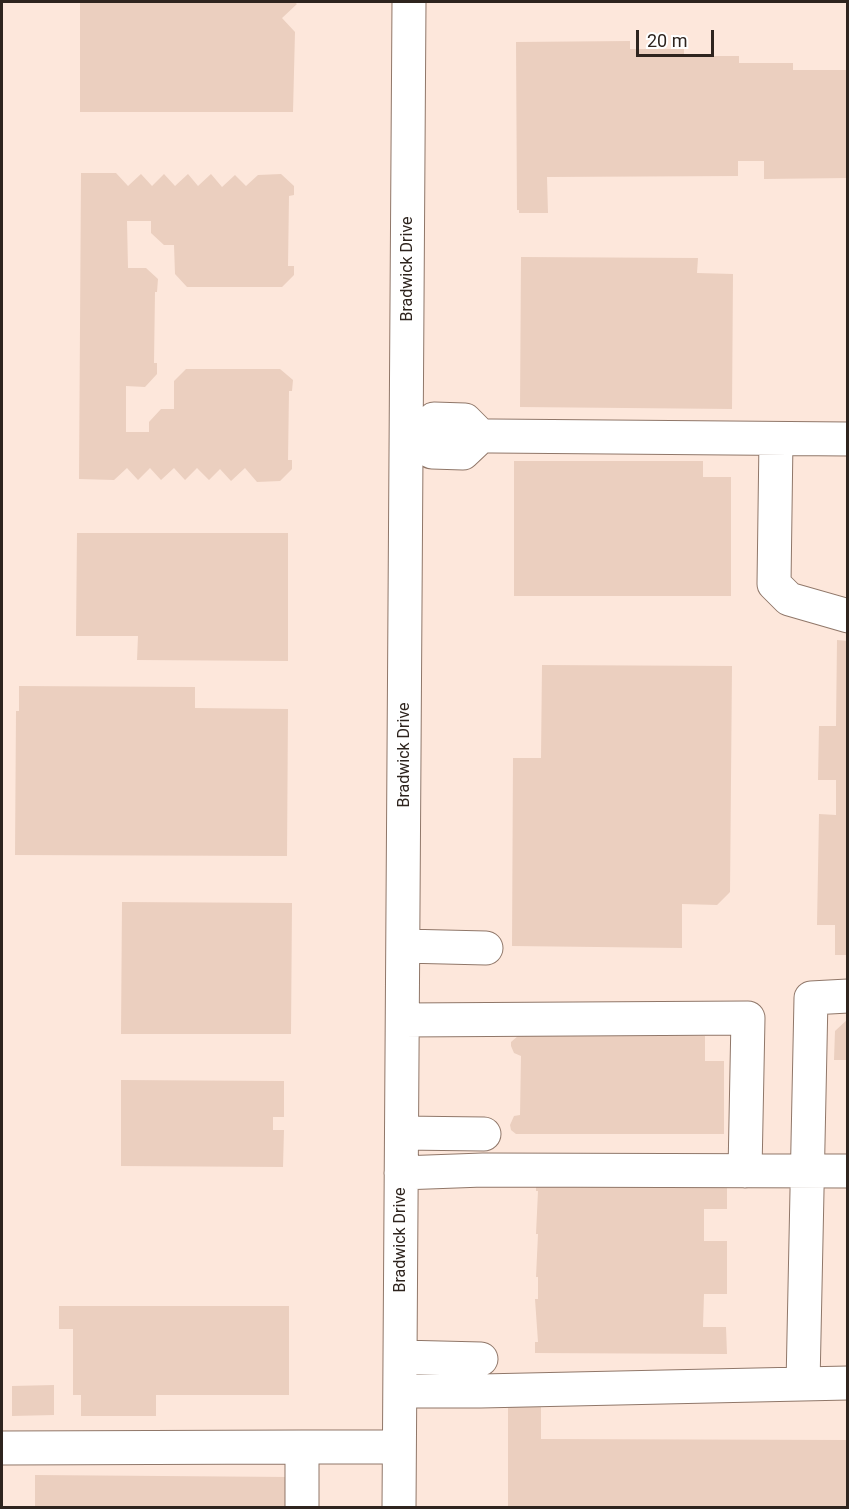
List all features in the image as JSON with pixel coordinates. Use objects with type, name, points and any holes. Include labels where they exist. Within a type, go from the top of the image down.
[{"type":"street","name":"Bradwick Drive","points":[[399,1508],[403,946],[414,436],[409,2]]},
{"type":"street","points":[[414,436],[434,419],[465,420],[481,436],[848,439]]},
{"type":"street","points":[[776,439],[774,584],[789,599],[848,616]]},
{"type":"street","points":[[403,946],[486,948]]},
{"type":"street","points":[[803,1384],[811,998],[848,996]]},
{"type":"street","points":[[403,1020],[748,1018],[745,1171]]},
{"type":"street","points":[[402,1133],[484,1134]]},
{"type":"street","points":[[401,1173],[483,1170],[848,1171]]},
{"type":"street","points":[[400,1357],[481,1359]]},
{"type":"street","points":[[400,1390],[481,1391],[848,1383]]},
{"type":"street","points":[[302,1447],[302,1508]]},
{"type":"street","points":[[2,1448],[399,1447]]},
{"type":"shaded area","points":[[2,2],[847,2],[847,1507],[2,1507]]},
{"type":"building","points":[[80,2],[294,2],[297,4],[282,18],[295,32],[293,112],[80,112]]},
{"type":"building","points":[[630,41],[630,49],[684,49],[684,56],[739,56],[739,63],[793,63],[793,70],[847,70],[848,178],[764,179],[764,161],[738,161],[738,176],[547,177],[548,213],[519,213],[517,210],[516,42]]},
{"type":"building","points":[[81,173],[116,173],[128,186],[141,174],[152,186],[164,174],[175,186],[188,174],[198,186],[211,174],[222,187],[235,175],[246,186],[258,175],[281,174],[294,186],[294,195],[289,196],[288,266],[294,266],[294,275],[282,287],[187,287],[175,274],[174,245],[164,245],[151,233],[151,221],[127,221],[128,268],[146,268],[158,279],[157,292],[155,292],[154,363],[157,363],[157,374],[145,387],[126,386],[126,432],[149,432],[149,422],[161,409],[174,409],[174,381],[186,369],[280,369],[293,380],[292,391],[289,391],[288,460],[292,460],[292,469],[280,481],[257,482],[245,468],[231,481],[220,469],[209,480],[197,468],[185,480],[174,468],[161,480],[150,468],[138,480],[127,468],[114,480],[79,479]]},
{"type":"building","points":[[521,257],[698,258],[697,273],[733,274],[732,409],[520,407]]},
{"type":"building","points":[[514,461],[703,461],[703,477],[731,477],[731,596],[514,596]]},
{"type":"building","points":[[77,533],[288,533],[288,661],[137,660],[138,636],[76,636]]},
{"type":"building","points":[[837,640],[848,641],[848,955],[835,955],[835,925],[817,925],[819,814],[836,815],[836,780],[818,780],[819,726],[836,726]]},
{"type":"building","points":[[542,665],[732,666],[730,892],[717,905],[682,904],[682,948],[512,946],[513,758],[541,758]]},
{"type":"building","points":[[19,686],[195,687],[195,708],[288,709],[287,856],[15,855],[16,711],[19,711]]},
{"type":"building","points":[[122,902],[292,903],[291,1034],[121,1034]]},
{"type":"building","points":[[848,1019],[848,1060],[834,1060],[835,1031]]},
{"type":"building","points":[[518,1036],[705,1036],[705,1061],[724,1061],[724,1134],[516,1134],[511,1130],[510,1125],[514,1116],[520,1115],[521,1056],[514,1053],[511,1042]]},
{"type":"building","points":[[121,1080],[284,1081],[284,1117],[273,1117],[273,1130],[284,1130],[283,1167],[121,1166]]},
{"type":"building","points":[[536,1181],[727,1182],[727,1209],[704,1209],[704,1241],[727,1241],[727,1294],[704,1294],[703,1327],[726,1327],[727,1354],[535,1353],[535,1342],[538,1342],[535,1299],[538,1299],[538,1277],[536,1277],[538,1234],[536,1234],[538,1191],[536,1191]]},
{"type":"building","points":[[59,1306],[289,1306],[289,1395],[156,1395],[156,1416],[81,1416],[81,1395],[73,1395],[73,1329],[59,1329]]},
{"type":"building","points":[[54,1385],[54,1415],[12,1416],[12,1386]]},
{"type":"building","points":[[508,1402],[541,1402],[541,1439],[848,1440],[848,1508],[508,1508]]},
{"type":"building","points":[[35,1475],[289,1477],[289,1508],[35,1508]]}]
